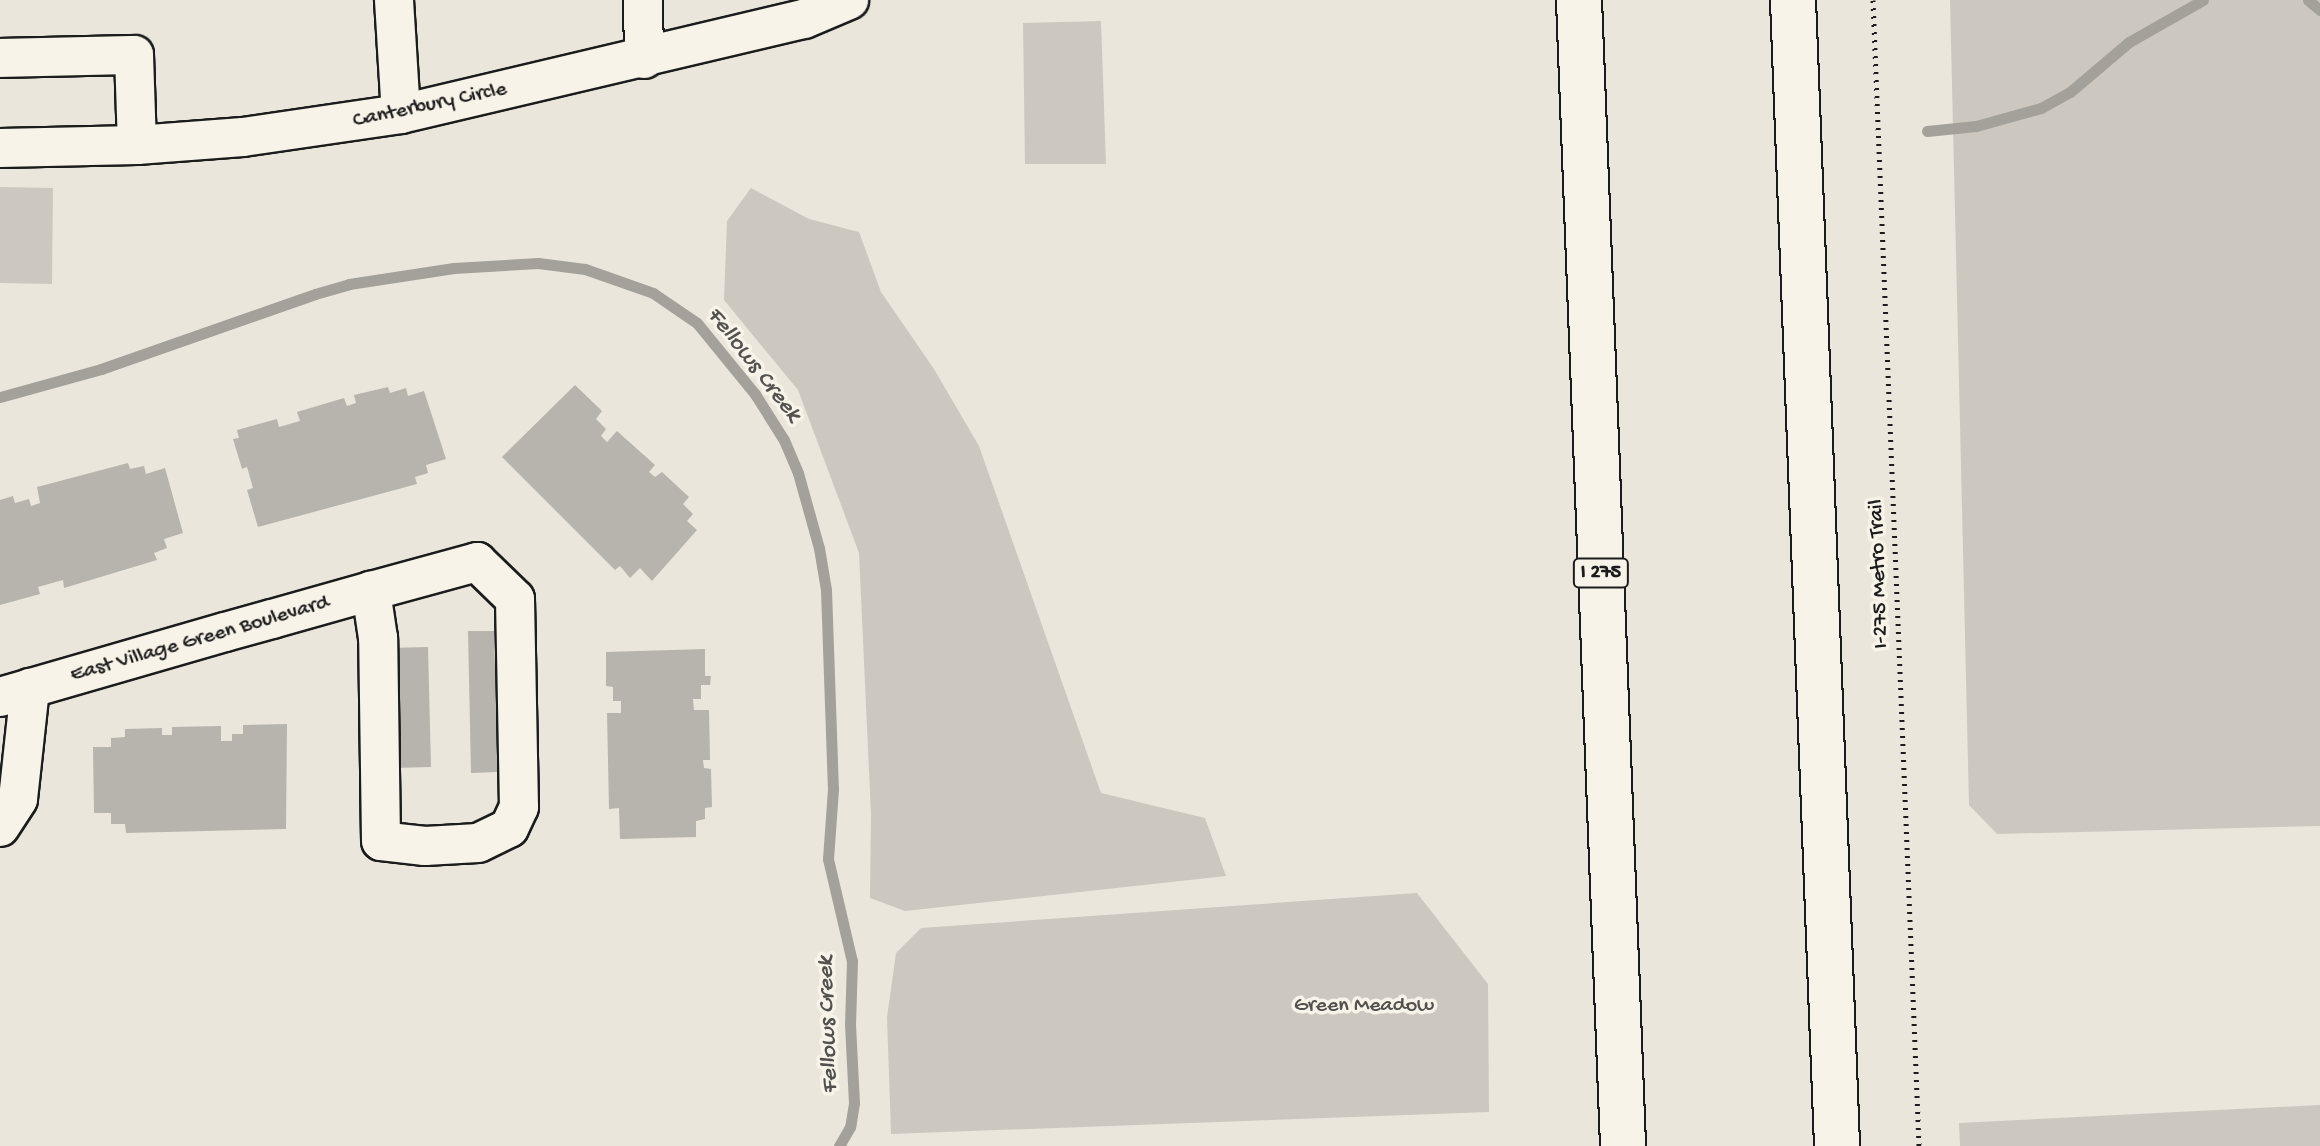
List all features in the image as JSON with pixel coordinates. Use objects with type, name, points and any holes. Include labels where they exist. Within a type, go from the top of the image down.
[{"type":"highway","name":"I 275","points":[[1579,0],[1623,1146]]},
{"type":"highway","points":[[1793,0],[1837,1146]]},
{"type":"street","points":[[394,0],[401,114]]},
{"type":"street","points":[[643,0],[644,59]]},
{"type":"street","name":"Canterbury Circle","points":[[0,148],[137,145],[307,130],[401,114],[804,19],[849,0]]},
{"type":"street","points":[[0,58],[134,55],[137,145]]},
{"type":"street","name":"East Village Green Boulevard","points":[[0,827],[18,799],[15,692],[371,591],[477,562],[515,599],[519,807],[509,828],[478,843],[425,846],[381,841],[378,638],[371,591]]},
{"type":"path","name":"I-275 Metro Trail","points":[[1873,0],[1919,1146]]},
{"type":"green space","points":[[1950,0],[2320,0],[2320,826],[1997,834],[1969,805]]},
{"type":"green space","points":[[1101,21],[1106,164],[1025,164],[1023,23]]},
{"type":"green space","points":[[0,187],[53,188],[52,284],[0,283]]},
{"type":"green space","points":[[751,188],[809,219],[859,232],[881,292],[934,369],[979,446],[1101,793],[1205,818],[1226,876],[905,911],[870,898],[871,814],[859,553],[798,390],[724,300],[727,221]]},
{"type":"green space","name":"Green Meadow","points":[[1417,893],[1488,984],[1489,1112],[891,1134],[887,1017],[896,953],[921,928]]},
{"type":"green space","points":[[2320,1105],[2320,1146],[1960,1146],[1959,1123]]},
{"type":"building","points":[[575,385],[602,411],[596,419],[606,429],[601,436],[607,442],[617,431],[655,465],[649,472],[655,477],[662,472],[689,497],[683,504],[693,514],[687,521],[697,530],[652,581],[640,568],[630,578],[620,566],[615,570],[502,457]]},
{"type":"building","points":[[388,387],[390,393],[406,388],[408,396],[424,391],[446,459],[426,465],[428,473],[415,477],[417,484],[258,527],[247,490],[253,488],[247,467],[242,469],[233,439],[239,438],[237,430],[277,419],[279,427],[300,421],[297,412],[344,398],[347,406],[356,403],[354,395]]},
{"type":"building","points":[[128,463],[130,469],[144,466],[146,474],[165,468],[183,533],[164,539],[167,548],[154,553],[157,560],[64,588],[63,580],[38,587],[40,594],[0,605],[0,500],[13,496],[15,503],[29,499],[31,506],[40,503],[37,487]]},
{"type":"building","points":[[468,631],[494,631],[498,772],[471,773]]},
{"type":"building","points":[[428,647],[431,767],[392,768],[388,648]]},
{"type":"building","points":[[705,649],[705,676],[711,676],[710,685],[701,685],[701,699],[693,699],[694,710],[709,710],[710,760],[703,760],[704,768],[711,769],[712,807],[705,808],[705,819],[696,821],[696,837],[620,839],[619,808],[609,809],[607,713],[621,713],[621,701],[613,701],[613,687],[606,686],[606,652]]},
{"type":"building","points":[[287,724],[286,829],[126,833],[125,824],[111,824],[111,813],[94,813],[93,747],[111,747],[111,738],[125,737],[125,729],[162,728],[162,735],[172,735],[172,727],[221,726],[221,741],[232,741],[232,734],[243,734],[243,725]]},
{"type":"waterway","points":[[1927,131],[1976,126],[2041,108],[2070,92],[2129,42],[2203,0]]},
{"type":"waterway","points":[[2308,0],[2320,10]]},
{"type":"waterway","name":"Fellows Creek","points":[[0,397],[101,369],[349,284],[454,268],[538,263],[585,269],[653,293],[697,323],[755,394],[784,440],[798,473],[819,548],[826,590],[833,789],[828,859],[852,961],[850,1024],[854,1103],[850,1127],[839,1146]]}]
